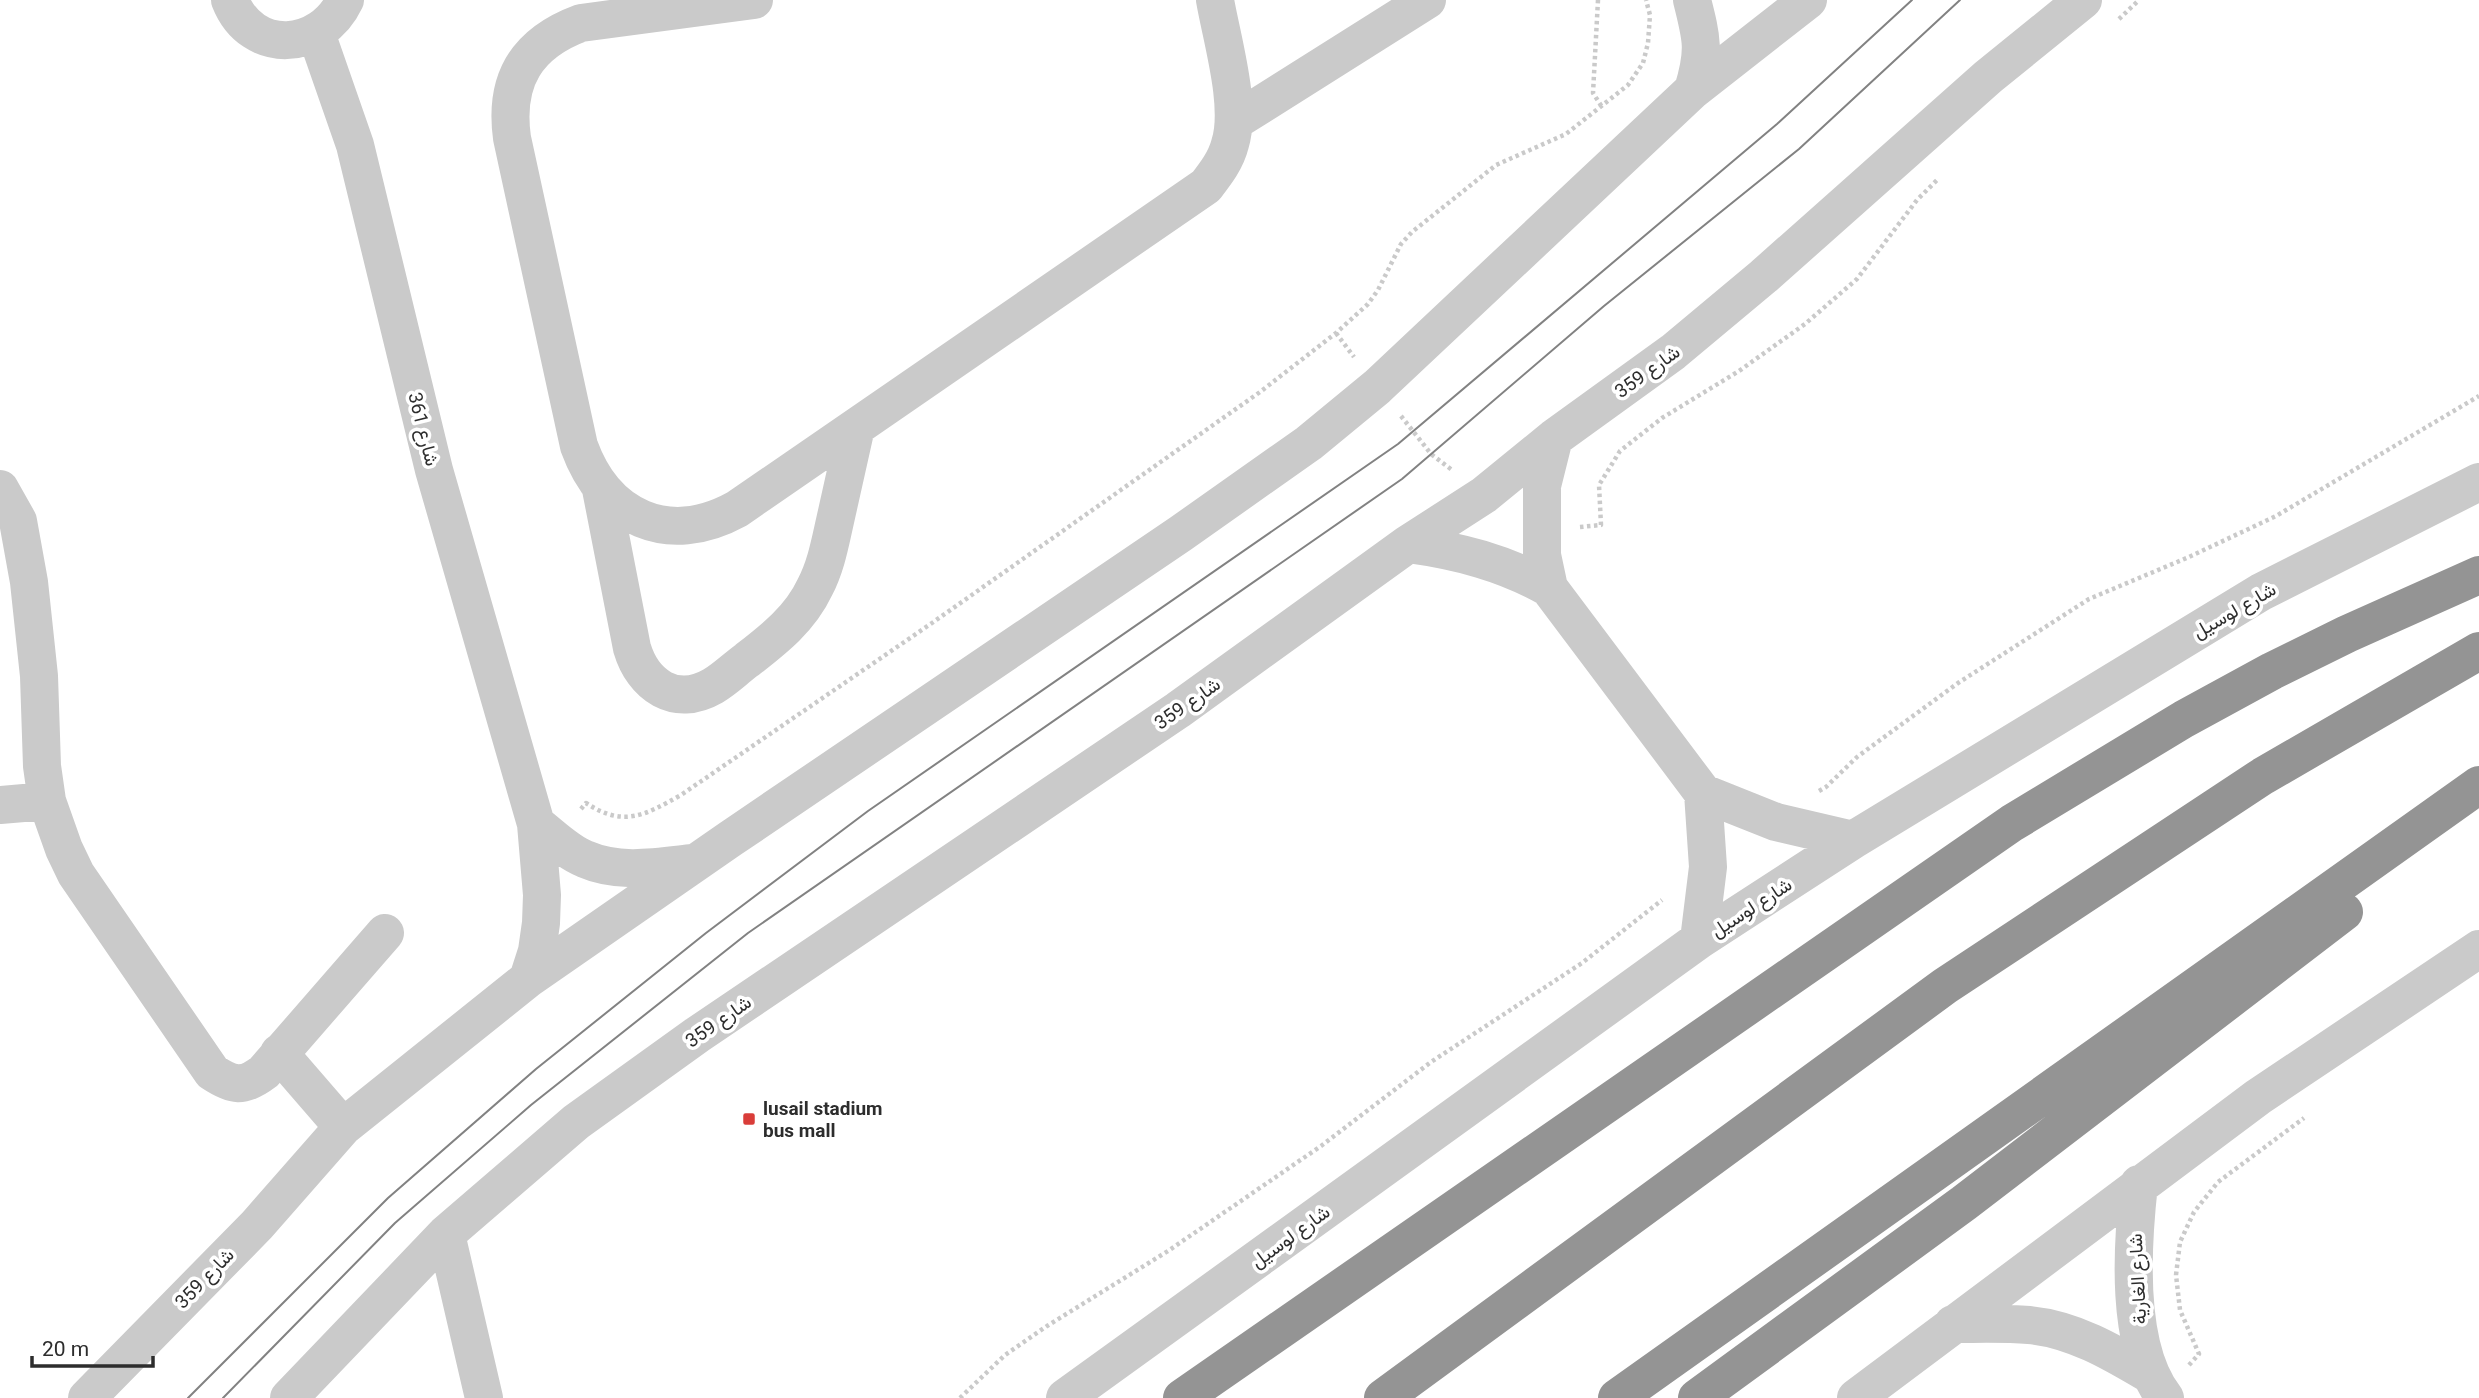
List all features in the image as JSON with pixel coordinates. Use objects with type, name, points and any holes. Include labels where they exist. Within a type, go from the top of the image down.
[{"type":"highway","points":[[1182,1398],[2012,823],[2162,732],[2272,671],[2479,575]]},
{"type":"highway","points":[[1383,1398],[1945,986],[2263,776],[2479,651]]},
{"type":"highway","points":[[1617,1398],[2479,785]]},
{"type":"highway","points":[[1697,1398],[1964,1203],[2426,849],[2479,798]]},
{"type":"street","points":[[230,0],[233,10],[256,32],[286,41],[302,39],[329,24],[345,0]]},
{"type":"street","points":[[754,0],[581,23],[561,30],[529,57],[518,75],[512,95],[509,117],[512,138],[579,446],[587,468],[601,489],[618,506],[639,518],[669,525],[699,524],[719,519],[737,509],[1206,186],[1220,167],[1230,145],[1235,121],[1215,0]]},
{"type":"street","points":[[1235,121],[1427,0]]},
{"type":"street","points":[[1692,0],[1702,38],[1700,66],[1693,90]]},
{"type":"street","name":"شارع 359","points":[[87,1398],[257,1225],[342,1127],[528,979],[1309,443],[1377,387],[1693,90],[1808,0]]},
{"type":"street","name":"شارع 359","points":[[289,1398],[446,1234],[576,1122],[696,1035],[1178,710],[1408,544],[1484,495],[1554,438],[1673,352],[1764,276],[1988,77],[2083,0]]},
{"type":"street","name":"شارع 361","points":[[316,33],[355,145],[434,470],[536,824],[542,895],[541,923],[537,951],[528,979]]},
{"type":"street","points":[[601,489],[637,665],[647,679],[662,690],[679,695],[696,693],[712,686],[779,635],[799,613],[815,587],[826,560],[856,427]]},
{"type":"street","points":[[1549,588],[1542,555],[1542,485],[1554,438]]},
{"type":"street","name":"شارع لوسيل","points":[[1065,1398],[1699,940],[1853,840],[2262,592],[2479,482]]},
{"type":"street","points":[[0,489],[18,520],[15,584],[39,676],[42,766],[47,801],[64,849],[76,874],[212,1072],[226,1082],[238,1084],[251,1082],[264,1072],[385,933]]},
{"type":"street","points":[[1408,544],[1453,550],[1521,572],[1549,588],[1703,793],[1776,822],[1853,840]]},
{"type":"street","points":[[1699,940],[1706,904],[1708,867],[1703,793]]},
{"type":"street","points":[[0,806],[47,801]]},
{"type":"street","points":[[536,824],[583,859],[603,865],[637,868],[695,863]]},
{"type":"street","points":[[1856,1398],[1952,1324],[2038,1263],[2138,1184],[2258,1097],[2479,948]]},
{"type":"street","points":[[279,1053],[342,1127]]},
{"type":"street","name":"شارع الغارية","points":[[2138,1184],[2133,1261],[2135,1298],[2158,1388]]},
{"type":"street","points":[[446,1234],[484,1398]]},
{"type":"street","points":[[1952,1324],[2031,1325],[2072,1335],[2112,1352],[2158,1388]]},
{"type":"path","points":[[1598,0],[1593,93],[1602,107]]},
{"type":"path","points":[[586,803],[603,814],[629,818],[647,814],[681,795],[932,623],[1260,392],[1336,333],[1368,304],[1401,244],[1412,232],[1496,165],[1566,134],[1628,85],[1643,63],[1648,43],[1650,15],[1646,0]]},
{"type":"path","points":[[2116,22],[2139,0]]},
{"type":"path","points":[[1541,529],[1601,525],[1599,485],[1620,451],[1662,418],[1739,371],[1805,324],[1857,279],[1917,200],[1947,171]]},
{"type":"path","points":[[1336,333],[1431,454],[1484,495]]},
{"type":"path","points":[[2158,1388],[2199,1354],[2180,1310],[2176,1275],[2180,1242],[2194,1212],[2218,1182],[2308,1115]]},
{"type":"tram line","points":[[188,1398],[388,1198],[536,1069],[706,933],[868,811],[1398,444],[1777,124],[1912,0]]},
{"type":"tram line","points":[[223,1398],[395,1223],[531,1105],[748,933],[1402,479],[1604,306],[1799,149],[1960,0]]},
{"type":"place","name":"lusail stadium bus mall","points":[[749,1119]]}]
